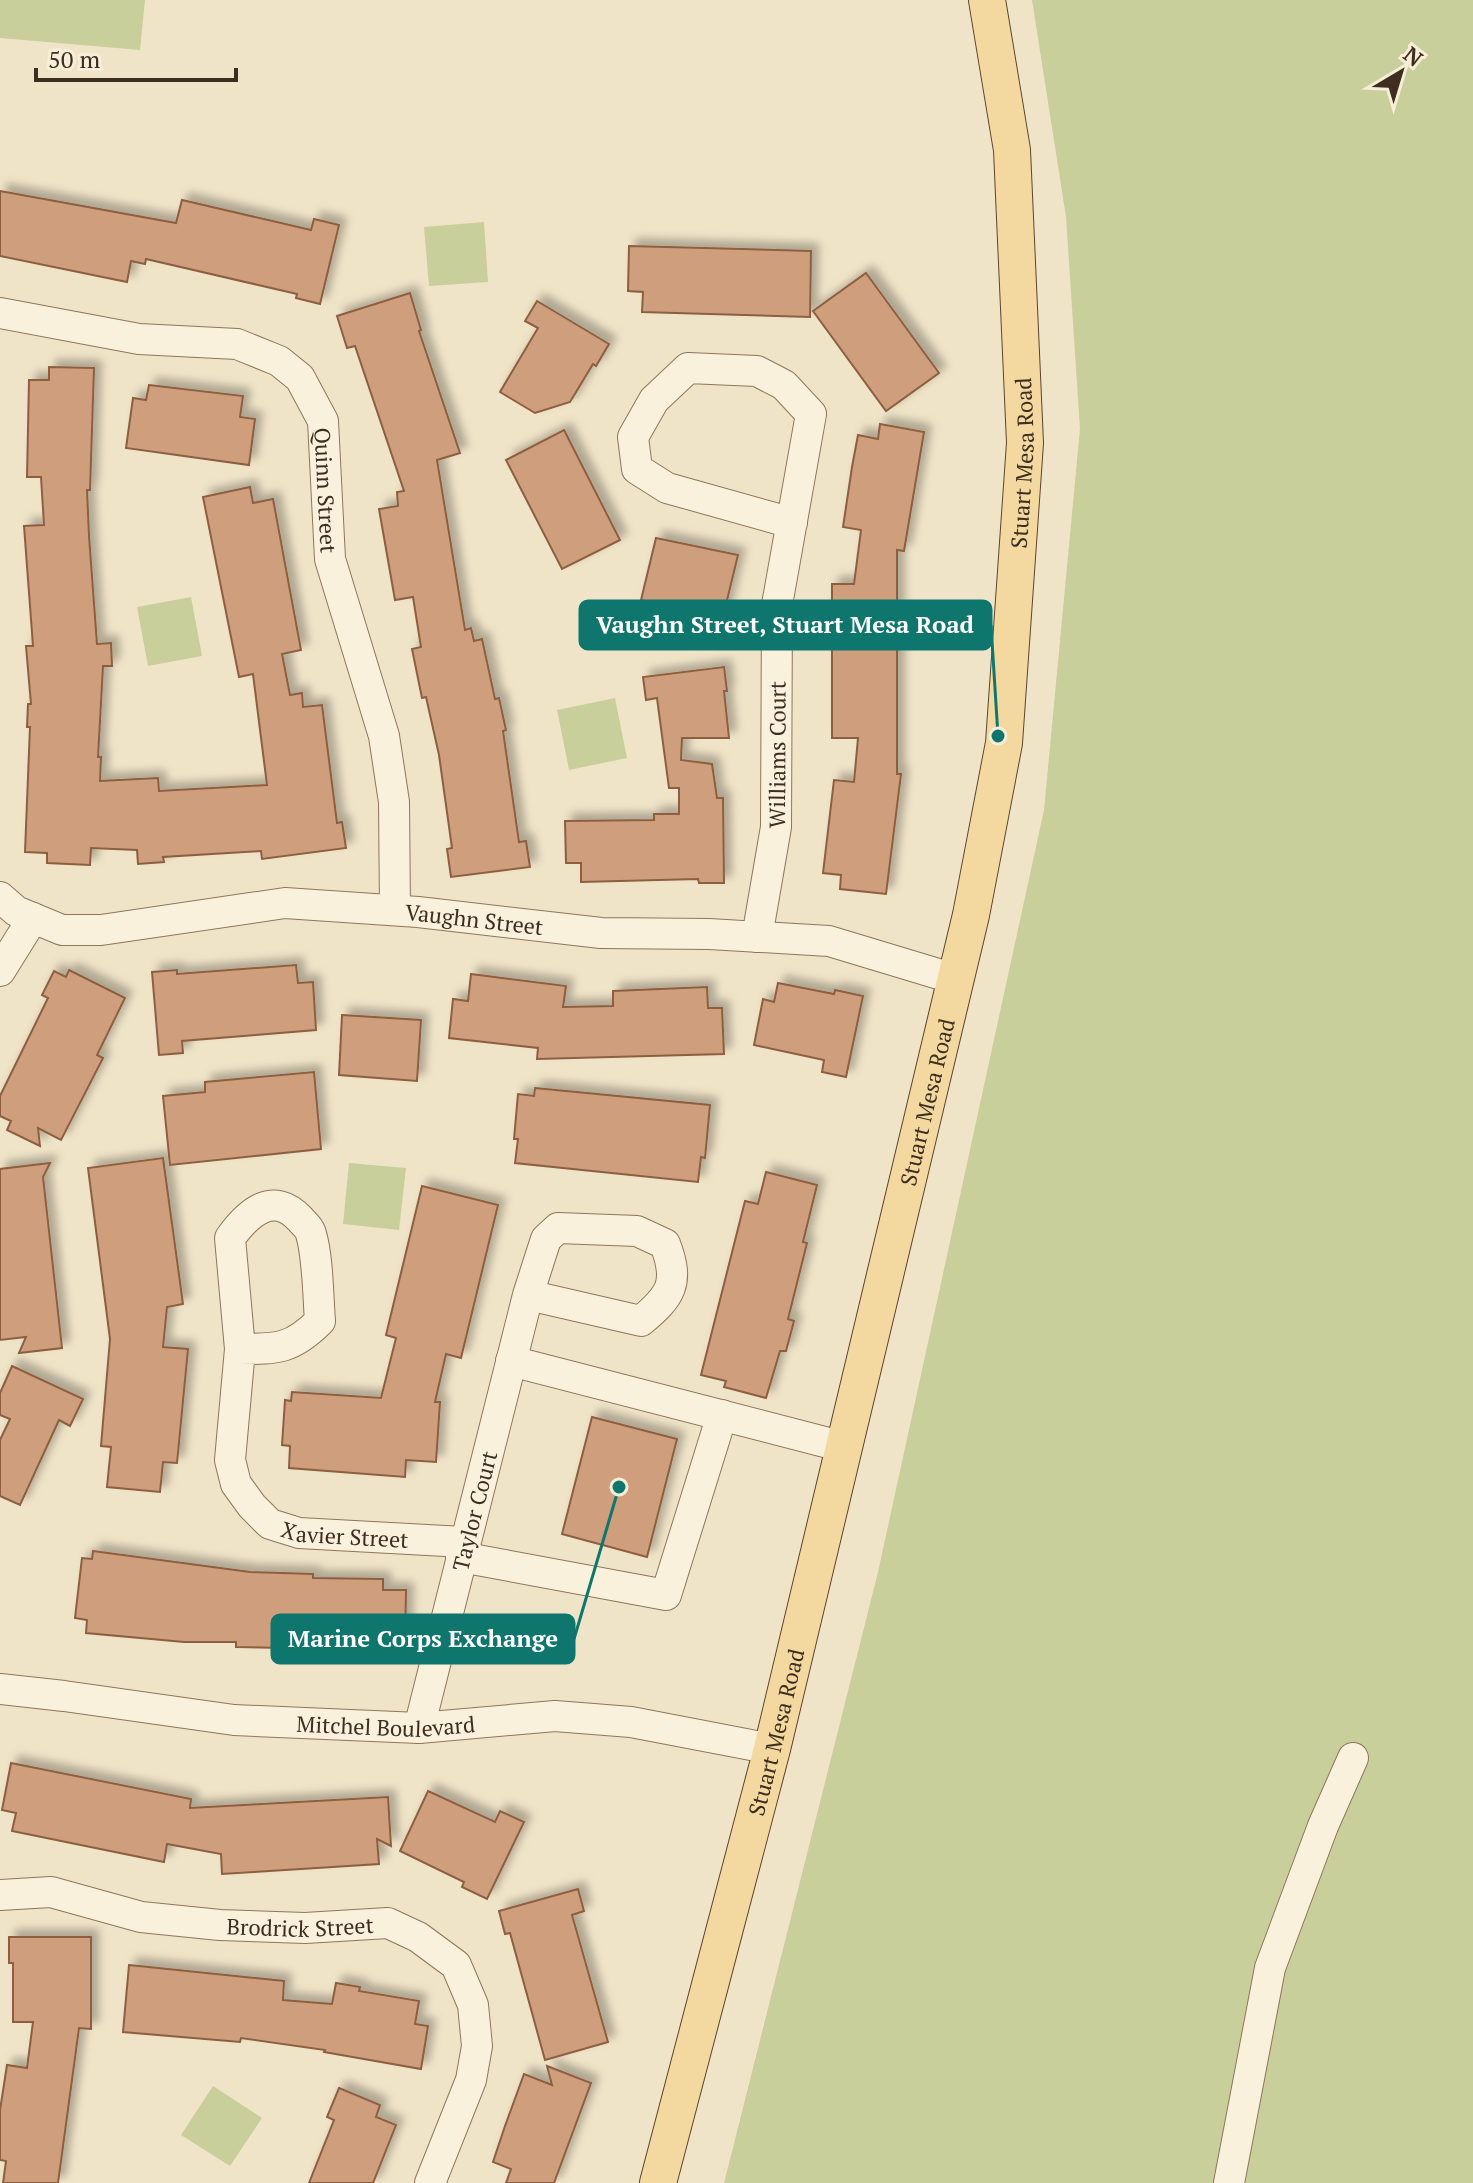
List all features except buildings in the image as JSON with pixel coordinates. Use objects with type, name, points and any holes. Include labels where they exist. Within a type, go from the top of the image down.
[{"type":"main road","name":"Stuart Mesa Road","points":[[658,2183],[772,1749],[971,915],[1004,743],[1025,443],[1012,150],[987,0]]},
{"type":"street","name":"Quinn Street","points":[[0,313],[139,339],[237,344],[279,361],[300,378],[323,421],[330,559],[384,736],[394,802],[395,910]]},
{"type":"street","name":"Williams Court","points":[[757,937],[776,827],[777,605],[792,523],[811,414],[784,385],[757,371],[688,368],[654,400],[633,437],[637,469],[667,488],[792,523]]},
{"type":"street","name":"Vaughn Street","points":[[0,897],[16,911],[62,930],[101,930],[285,903],[395,910],[601,933],[829,941],[955,979]]},
{"type":"street","points":[[0,971],[33,918]]},
{"type":"street","name":"Xavier Street","points":[[240,1349],[269,1349],[299,1341],[320,1321],[311,1231],[294,1212],[273,1205],[258,1209],[240,1224],[230,1238],[240,1349],[230,1460],[236,1484],[270,1524],[299,1533],[462,1549],[666,1595],[722,1415]]},
{"type":"street","name":"Taylor Court","points":[[419,1728],[462,1549],[528,1295],[546,1239],[558,1228],[637,1231],[665,1244],[673,1264],[673,1282],[663,1302],[641,1321],[528,1295]]},
{"type":"street","points":[[511,1361],[844,1447]]},
{"type":"street","name":"Mitchel Boulevard","points":[[0,1689],[234,1720],[419,1728],[555,1716],[631,1722],[772,1749]]},
{"type":"street","points":[[1229,2183],[1270,1968],[1323,1826],[1353,1758]]},
{"type":"street","name":"Brodrick Street","points":[[0,1895],[51,1892],[141,1917],[220,1925],[305,1928],[388,1923],[418,1937],[456,1965],[473,2005],[477,2046],[471,2080],[430,2183]]},
{"type":"green space","points":[[0,0],[145,0],[140,50],[0,38]]},
{"type":"green space","points":[[1032,0],[1473,0],[1473,2183],[724,2183],[878,1572],[1044,810],[1080,429],[1066,217]]},
{"type":"green space","points":[[484,222],[488,282],[429,286],[424,227]]},
{"type":"green space","points":[[191,597],[202,656],[148,666],[137,607]]},
{"type":"green space","points":[[615,698],[627,758],[569,770],[557,710]]},
{"type":"green space","points":[[349,1163],[406,1168],[399,1230],[343,1224]]},
{"type":"green space","points":[[213,2086],[262,2118],[230,2166],[181,2135]]},
{"type":"place","name":"Vaughn Street, Stuart Mesa Road","points":[[998,736]]},
{"type":"place","name":"Marine Corps Exchange","points":[[619,1487]]}]
